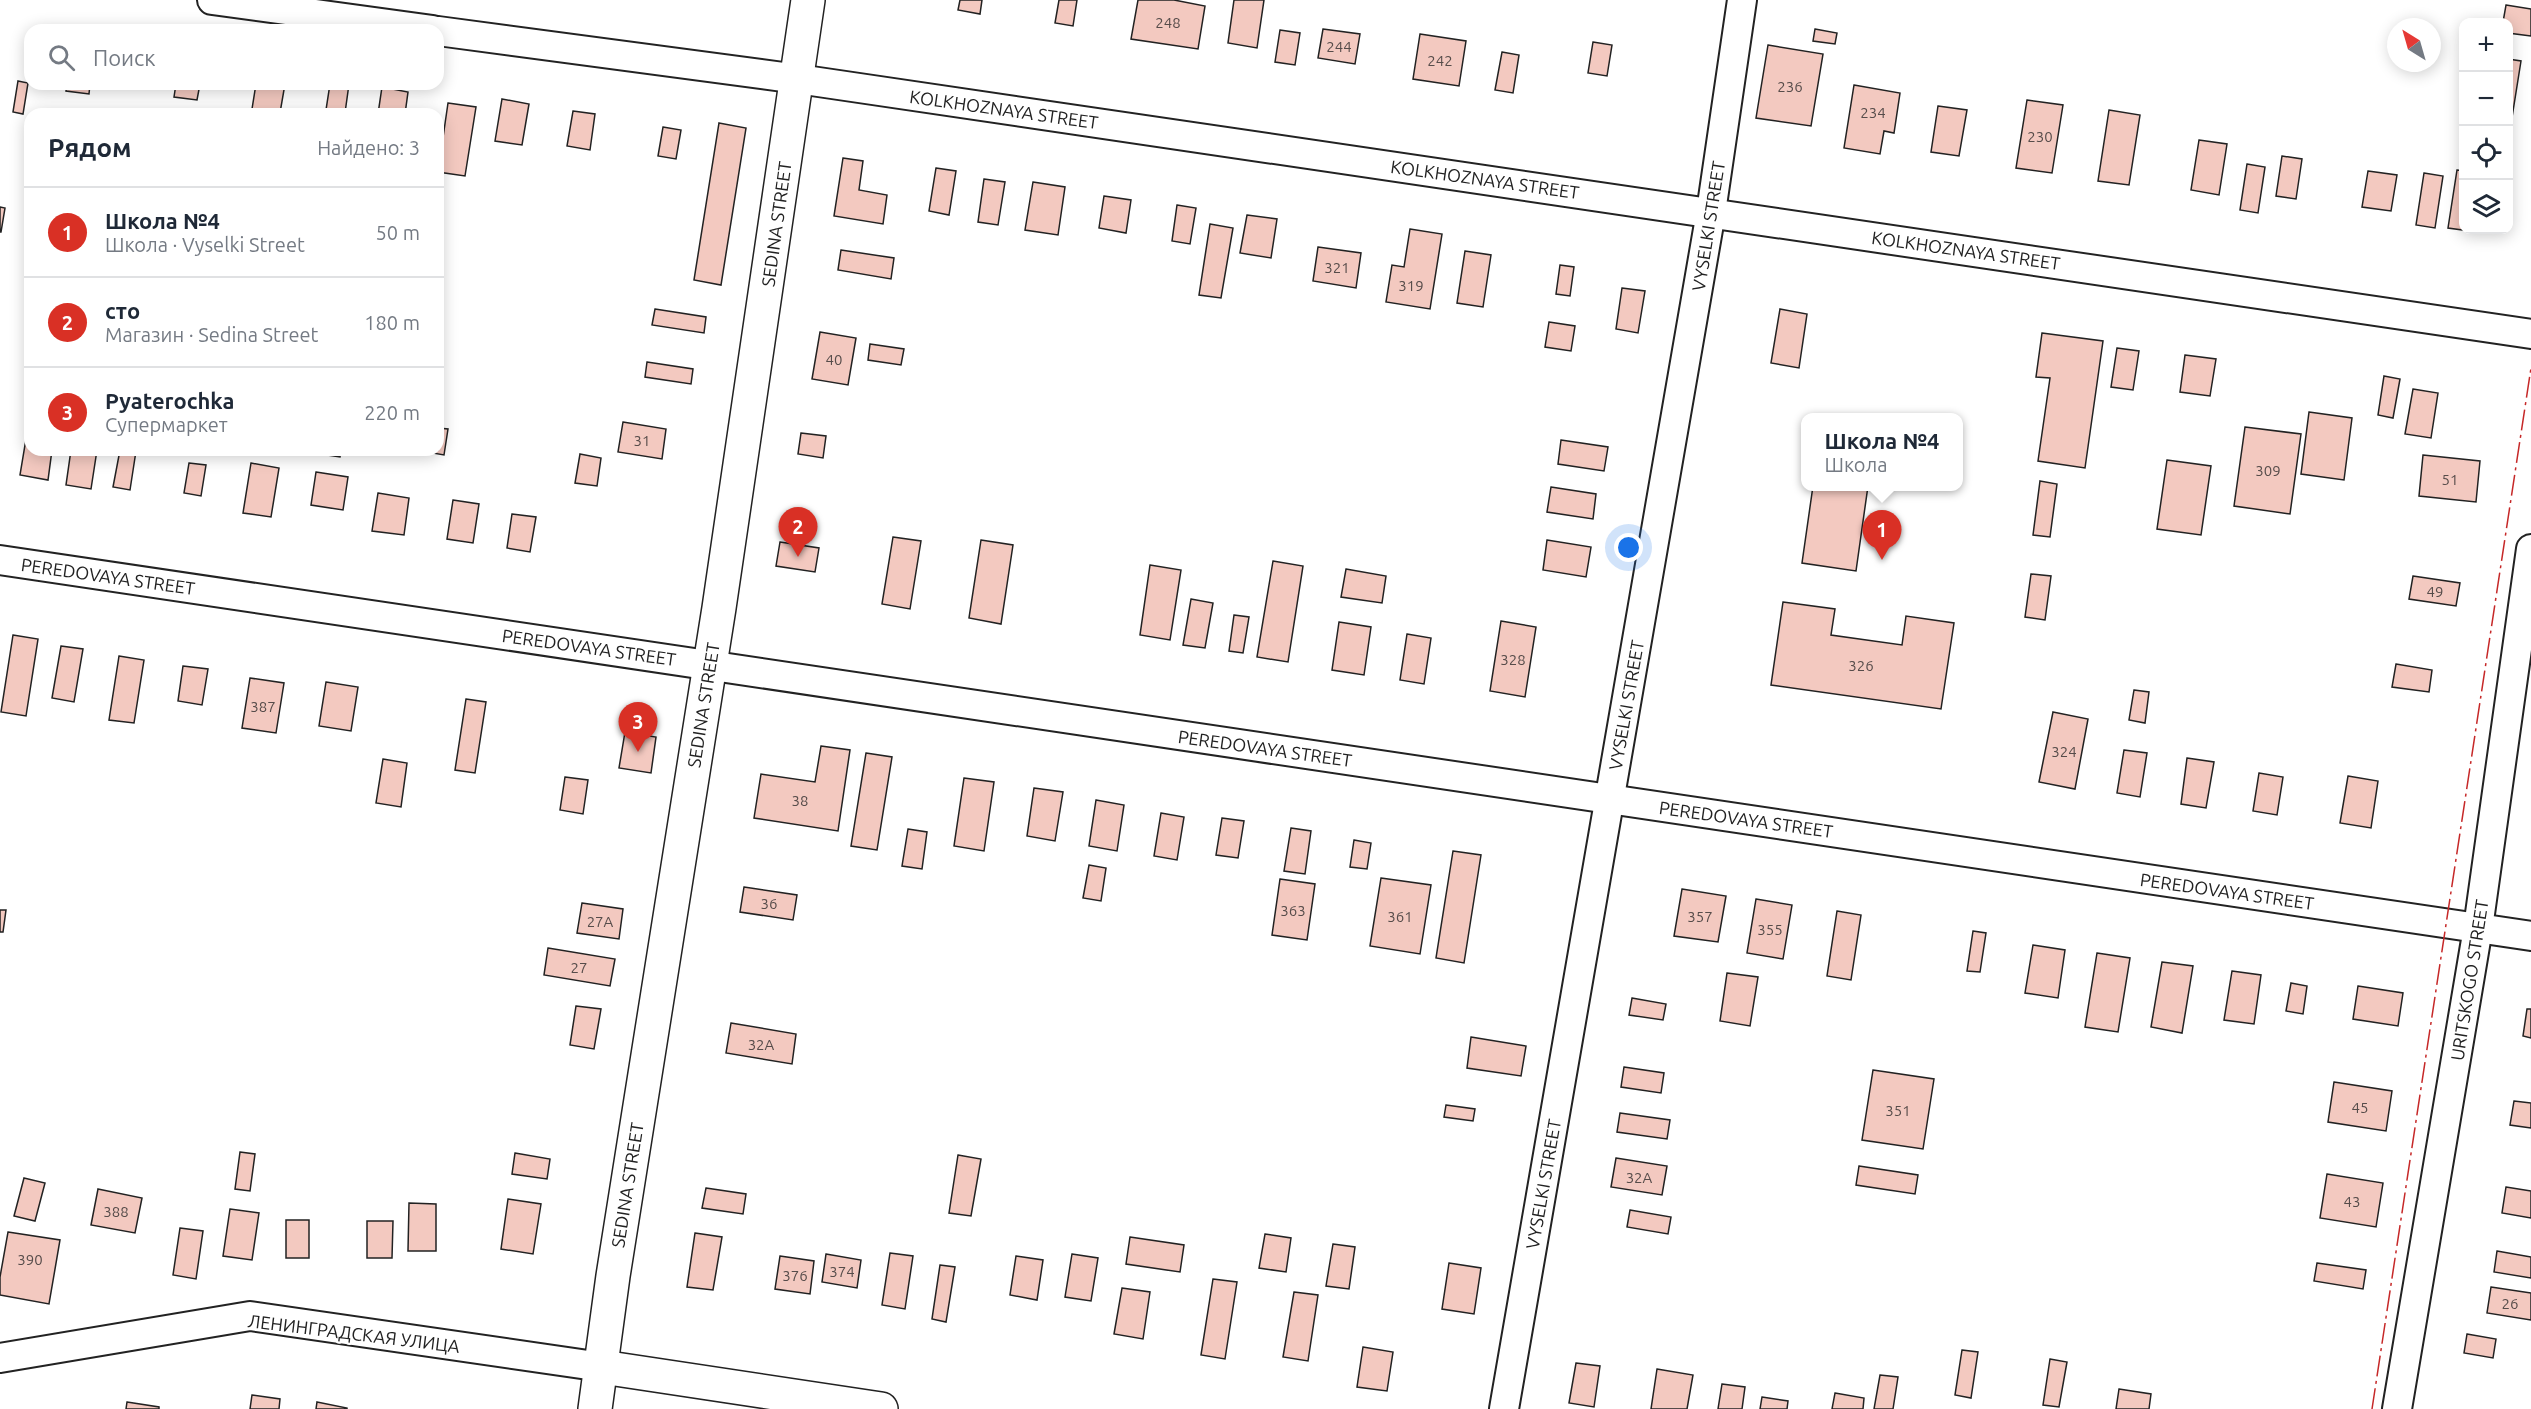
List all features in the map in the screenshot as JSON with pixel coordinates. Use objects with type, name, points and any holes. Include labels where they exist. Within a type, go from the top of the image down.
[{"type":"main road","name":"SEDINA STREET","points":[[595,1409],[613,1275],[710,665],[808,0]]},
{"type":"main road","points":[[602,1367],[881,1409]]},
{"type":"street","points":[[212,0],[389,24]]},
{"type":"street","name":"VYSELKI STREET","points":[[1504,1409],[1711,212],[1742,0]]},
{"type":"street","name":"KOLKHOZNAYA STREET","points":[[444,32],[798,79],[2531,334]]},
{"type":"street","name":"URITSKOGO STREET","points":[[2397,1409],[2478,928],[2531,549]]},
{"type":"street","name":"PEREDOVAYA STREET","points":[[0,560],[2531,936]]},
{"type":"street","name":"ЛЕНИНГРАДСКАЯ УЛИЦА","points":[[0,1358],[250,1316],[602,1367]]},
{"type":"building","points":[[960,0],[982,0],[980,14],[958,10]]},
{"type":"building","points":[[1059,0],[1077,0],[1073,26],[1055,23]]},
{"type":"building","points":[[1138,0],[1174,0],[1205,6],[1198,49],[1131,39]]},
{"type":"building","points":[[1234,0],[1264,0],[1257,48],[1228,43]]},
{"type":"building","points":[[2506,5],[2531,9],[2531,36],[2513,34],[2513,18],[2504,18]]},
{"type":"building","points":[[1323,29],[1360,34],[1355,64],[1318,58]]},
{"type":"building","points":[[1815,29],[1837,33],[1835,44],[1813,41]]},
{"type":"building","points":[[1280,30],[1300,33],[1295,65],[1275,62]]},
{"type":"building","points":[[1420,34],[1466,41],[1459,86],[1413,79]]},
{"type":"building","points":[[1593,42],[1612,45],[1607,76],[1588,73]]},
{"type":"building","points":[[1768,45],[1823,54],[1811,126],[1756,118]]},
{"type":"building","points":[[1502,52],[1519,55],[1513,93],[1495,90]]},
{"type":"building","points":[[2513,60],[2521,61],[2513,111]]},
{"type":"building","points":[[18,81],[24,82],[24,90],[27,90],[23,114],[13,112]]},
{"type":"building","points":[[1854,85],[1900,93],[1894,133],[1884,131],[1880,154],[1844,148]]},
{"type":"building","points":[[66,90],[89,90],[89,94]]},
{"type":"building","points":[[175,90],[199,90],[197,100],[174,97]]},
{"type":"building","points":[[255,90],[284,90],[281,108],[252,108]]},
{"type":"building","points":[[329,90],[348,90],[346,108],[326,108]]},
{"type":"building","points":[[382,90],[408,92],[406,108],[379,108]]},
{"type":"building","points":[[502,99],[529,104],[522,145],[495,141]]},
{"type":"building","points":[[2027,100],[2063,105],[2052,173],[2016,168]]},
{"type":"building","points":[[448,103],[476,107],[465,176],[444,173],[444,131]]},
{"type":"building","points":[[1938,106],[1967,110],[1959,156],[1931,152]]},
{"type":"building","points":[[2109,110],[2140,115],[2129,185],[2098,181]]},
{"type":"building","points":[[573,111],[595,114],[590,150],[567,146]]},
{"type":"building","points":[[719,123],[746,128],[721,285],[694,280]]},
{"type":"building","points":[[663,127],[681,130],[676,159],[658,156]]},
{"type":"building","points":[[2199,140],[2227,144],[2219,195],[2191,190]]},
{"type":"building","points":[[2282,156],[2302,159],[2296,199],[2276,196]]},
{"type":"building","points":[[843,158],[863,161],[859,190],[887,195],[883,224],[834,216]]},
{"type":"building","points":[[2247,164],[2265,167],[2258,213],[2240,210]]},
{"type":"building","points":[[936,168],[956,171],[949,215],[929,211]]},
{"type":"building","points":[[2457,170],[2459,170],[2459,230],[2448,228]]},
{"type":"building","points":[[2368,171],[2397,175],[2391,211],[2362,207]]},
{"type":"building","points":[[2424,173],[2443,176],[2435,228],[2416,225]]},
{"type":"building","points":[[984,179],[1005,182],[998,225],[978,222]]},
{"type":"building","points":[[1033,182],[1065,187],[1058,235],[1025,230]]},
{"type":"building","points":[[1104,196],[1131,200],[1126,233],[1099,228]]},
{"type":"building","points":[[1177,205],[1196,208],[1190,244],[1172,241]]},
{"type":"building","points":[[0,207],[5,208],[1,232],[0,232]]},
{"type":"building","points":[[1247,215],[1277,219],[1271,258],[1240,253]]},
{"type":"building","points":[[1210,224],[1233,228],[1221,298],[1199,295]]},
{"type":"building","points":[[1410,229],[1442,234],[1430,309],[1386,302],[1392,265],[1404,267]]},
{"type":"building","points":[[1318,247],[1361,253],[1356,288],[1313,281]]},
{"type":"building","points":[[841,250],[894,258],[891,279],[838,270]]},
{"type":"building","points":[[1465,251],[1491,255],[1483,307],[1457,303]]},
{"type":"building","points":[[1560,265],[1574,267],[1570,296],[1556,294]]},
{"type":"building","points":[[1622,288],[1645,291],[1638,333],[1616,329]]},
{"type":"building","points":[[655,309],[706,317],[704,333],[652,325]]},
{"type":"building","points":[[1780,309],[1807,314],[1799,368],[1771,363]]},
{"type":"building","points":[[1549,322],[1575,326],[1571,351],[1545,347]]},
{"type":"building","points":[[820,332],[856,338],[848,385],[812,379]]},
{"type":"building","points":[[2042,333],[2103,341],[2085,468],[2038,461],[2050,378],[2036,377]]},
{"type":"building","points":[[870,344],[904,349],[901,365],[868,360]]},
{"type":"building","points":[[2117,348],[2139,351],[2133,390],[2111,387]]},
{"type":"building","points":[[2185,355],[2216,359],[2210,396],[2180,392]]},
{"type":"building","points":[[647,362],[693,369],[691,384],[645,377]]},
{"type":"building","points":[[2384,376],[2400,379],[2393,418],[2378,415]]},
{"type":"building","points":[[2413,389],[2438,393],[2431,438],[2405,434]]},
{"type":"building","points":[[2309,412],[2352,418],[2344,480],[2301,474]]},
{"type":"building","points":[[623,422],[666,429],[662,459],[618,452]]},
{"type":"building","points":[[2245,427],[2301,434],[2290,514],[2234,506]]},
{"type":"building","points":[[444,429],[448,429],[444,455]]},
{"type":"building","points":[[801,433],[826,436],[823,458],[798,454]]},
{"type":"building","points":[[1561,440],[1608,447],[1604,471],[1558,464]]},
{"type":"building","points":[[24,451],[24,456],[51,456],[48,480],[20,475]]},
{"type":"building","points":[[580,454],[601,458],[597,486],[575,483]]},
{"type":"building","points":[[2423,455],[2480,461],[2476,502],[2419,496]]},
{"type":"building","points":[[70,456],[96,456],[91,489],[66,485]]},
{"type":"building","points":[[119,456],[135,456],[130,490],[113,487]]},
{"type":"building","points":[[2167,460],[2211,466],[2201,535],[2157,529]]},
{"type":"building","points":[[189,463],[206,465],[201,496],[184,493]]},
{"type":"building","points":[[251,463],[279,468],[271,517],[243,513]]},
{"type":"building","points":[[316,472],[348,477],[343,510],[311,505]]},
{"type":"building","points":[[2040,481],[2057,484],[2050,537],[2033,535]]},
{"type":"building","points":[[1551,487],[1596,494],[1593,519],[1547,512]]},
{"type":"building","points":[[1812,491],[1867,491],[1856,571],[1802,563]]},
{"type":"building","points":[[378,493],[409,498],[404,535],[372,531]]},
{"type":"building","points":[[453,500],[479,504],[473,543],[447,539]]},
{"type":"building","points":[[512,514],[536,517],[530,552],[507,548]]},
{"type":"building","points":[[893,537],[921,541],[910,609],[882,604]]},
{"type":"building","points":[[981,540],[1013,545],[1001,624],[969,618]]},
{"type":"building","points":[[1547,540],[1591,547],[1586,577],[1543,570]]},
{"type":"building","points":[[780,542],[819,548],[815,572],[776,566]]},
{"type":"building","points":[[1273,561],[1303,566],[1288,662],[1257,657]]},
{"type":"building","points":[[1150,565],[1181,570],[1170,640],[1140,635]]},
{"type":"building","points":[[1346,569],[1386,576],[1382,603],[1341,597]]},
{"type":"building","points":[[2031,574],[2051,576],[2045,620],[2025,617]]},
{"type":"building","points":[[2413,576],[2460,583],[2456,606],[2409,599]]},
{"type":"building","points":[[1191,599],[1213,603],[1205,648],[1183,645]]},
{"type":"building","points":[[1783,602],[1835,609],[1831,635],[1902,645],[1906,616],[1954,623],[1941,709],[1771,685]]},
{"type":"building","points":[[1234,615],[1249,617],[1243,653],[1229,651]]},
{"type":"building","points":[[1501,621],[1536,627],[1525,697],[1490,691]]},
{"type":"building","points":[[1339,622],[1371,627],[1364,675],[1332,670]]},
{"type":"building","points":[[1407,634],[1431,638],[1424,684],[1400,680]]},
{"type":"building","points":[[13,635],[38,639],[26,716],[1,712]]},
{"type":"building","points":[[61,646],[83,649],[74,702],[52,698]]},
{"type":"building","points":[[119,656],[144,660],[134,723],[109,720]]},
{"type":"building","points":[[2396,664],[2432,670],[2429,692],[2392,687]]},
{"type":"building","points":[[183,666],[208,669],[202,705],[178,701]]},
{"type":"building","points":[[250,678],[284,683],[276,733],[242,728]]},
{"type":"building","points":[[326,682],[358,687],[351,731],[319,726]]},
{"type":"building","points":[[2134,690],[2149,692],[2145,723],[2129,720]]},
{"type":"building","points":[[466,699],[486,702],[475,773],[455,770]]},
{"type":"building","points":[[2053,712],[2088,719],[2075,789],[2039,782]]},
{"type":"building","points":[[625,732],[656,737],[651,773],[619,768]]},
{"type":"building","points":[[821,746],[850,750],[838,831],[754,818],[761,774],[815,782]]},
{"type":"building","points":[[2124,750],[2147,753],[2140,797],[2117,793]]},
{"type":"building","points":[[866,753],[892,757],[877,850],[851,846]]},
{"type":"building","points":[[2187,758],[2214,762],[2206,808],[2181,804]]},
{"type":"building","points":[[383,759],[407,763],[401,807],[376,803]]},
{"type":"building","points":[[2259,773],[2283,777],[2277,815],[2253,811]]},
{"type":"building","points":[[2348,776],[2378,781],[2371,828],[2340,823]]},
{"type":"building","points":[[565,777],[588,780],[583,814],[560,810]]},
{"type":"building","points":[[964,778],[994,782],[984,851],[954,846]]},
{"type":"building","points":[[1034,788],[1063,792],[1055,841],[1027,836]]},
{"type":"building","points":[[1096,800],[1124,805],[1117,851],[1089,846]]},
{"type":"building","points":[[1161,813],[1184,817],[1177,860],[1154,856]]},
{"type":"building","points":[[1222,818],[1244,821],[1238,858],[1216,855]]},
{"type":"building","points":[[1291,828],[1311,831],[1305,874],[1284,871]]},
{"type":"building","points":[[908,829],[927,832],[922,869],[902,866]]},
{"type":"building","points":[[1354,840],[1371,843],[1367,869],[1350,867]]},
{"type":"building","points":[[1453,851],[1481,855],[1464,963],[1436,958]]},
{"type":"building","points":[[1089,865],[1106,868],[1101,901],[1083,898]]},
{"type":"building","points":[[1381,878],[1431,885],[1420,954],[1370,946]]},
{"type":"building","points":[[1280,879],[1315,884],[1307,940],[1272,935]]},
{"type":"building","points":[[744,887],[797,895],[793,920],[740,912]]},
{"type":"building","points":[[1682,889],[1726,896],[1718,942],[1674,936]]},
{"type":"building","points":[[1756,899],[1792,905],[1783,959],[1747,953]]},
{"type":"building","points":[[582,903],[623,909],[619,939],[577,933]]},
{"type":"building","points":[[0,910],[6,910],[3,932],[0,932]]},
{"type":"building","points":[[1837,911],[1861,915],[1851,980],[1827,976]]},
{"type":"building","points":[[1973,931],[1986,933],[1980,972],[1967,971]]},
{"type":"building","points":[[2033,945],[2065,950],[2058,998],[2025,993]]},
{"type":"building","points":[[548,948],[615,959],[610,986],[544,975]]},
{"type":"building","points":[[2097,953],[2130,958],[2118,1032],[2085,1027]]},
{"type":"building","points":[[2162,962],[2193,966],[2182,1033],[2151,1027]]},
{"type":"building","points":[[2232,971],[2261,975],[2254,1024],[2224,1020]]},
{"type":"building","points":[[1727,973],[1758,977],[1750,1026],[1720,1021]]},
{"type":"building","points":[[2291,983],[2307,986],[2303,1014],[2286,1011]]},
{"type":"building","points":[[2358,986],[2403,993],[2398,1026],[2353,1019]]},
{"type":"building","points":[[1632,998],[1666,1004],[1663,1020],[1629,1015]]},
{"type":"building","points":[[576,1006],[601,1009],[594,1049],[570,1045]]},
{"type":"building","points":[[2527,1009],[2531,1009],[2531,1038],[2523,1036]]},
{"type":"building","points":[[731,1023],[796,1034],[792,1064],[726,1053]]},
{"type":"building","points":[[1471,1037],[1526,1046],[1521,1076],[1467,1068]]},
{"type":"building","points":[[1624,1067],[1664,1073],[1661,1093],[1621,1087]]},
{"type":"building","points":[[1873,1070],[1934,1079],[1923,1149],[1862,1140]]},
{"type":"building","points":[[2334,1082],[2392,1091],[2386,1131],[2328,1122]]},
{"type":"building","points":[[2514,1101],[2531,1103],[2531,1128],[2510,1125]]},
{"type":"building","points":[[1446,1105],[1475,1109],[1473,1121],[1444,1117]]},
{"type":"building","points":[[1620,1113],[1670,1120],[1667,1139],[1617,1132]]},
{"type":"building","points":[[240,1152],[255,1154],[250,1191],[235,1189]]},
{"type":"building","points":[[515,1153],[550,1159],[547,1179],[512,1174]]},
{"type":"building","points":[[958,1155],[981,1159],[971,1216],[949,1213]]},
{"type":"building","points":[[1616,1158],[1667,1166],[1662,1195],[1611,1187]]},
{"type":"building","points":[[1859,1166],[1918,1175],[1915,1194],[1856,1185]]},
{"type":"building","points":[[2327,1174],[2383,1183],[2376,1227],[2320,1218]]},
{"type":"building","points":[[24,1178],[45,1183],[35,1221],[14,1216]]},
{"type":"building","points":[[2506,1187],[2531,1191],[2531,1218],[2502,1213]]},
{"type":"building","points":[[706,1188],[746,1194],[743,1214],[702,1208]]},
{"type":"building","points":[[98,1189],[142,1198],[135,1233],[91,1225]]},
{"type":"building","points":[[508,1199],[541,1204],[533,1254],[501,1249]]},
{"type":"building","points":[[409,1203],[436,1204],[436,1251],[408,1251]]},
{"type":"building","points":[[230,1209],[259,1213],[252,1260],[223,1256]]},
{"type":"building","points":[[1630,1210],[1671,1217],[1668,1234],[1627,1227]]},
{"type":"building","points":[[286,1220],[309,1220],[309,1258],[286,1258]]},
{"type":"building","points":[[367,1221],[393,1221],[392,1258],[367,1258]]},
{"type":"building","points":[[180,1228],[203,1231],[196,1279],[173,1275]]},
{"type":"building","points":[[8,1232],[60,1240],[49,1304],[0,1295],[0,1277]]},
{"type":"building","points":[[695,1233],[722,1237],[713,1290],[687,1287]]},
{"type":"building","points":[[1265,1234],[1291,1238],[1286,1272],[1259,1268]]},
{"type":"building","points":[[1130,1237],[1184,1245],[1180,1272],[1126,1264]]},
{"type":"building","points":[[1333,1244],[1355,1247],[1349,1289],[1326,1286]]},
{"type":"building","points":[[2497,1251],[2531,1257],[2531,1278],[2494,1272]]},
{"type":"building","points":[[890,1253],[913,1256],[905,1309],[882,1305]]},
{"type":"building","points":[[826,1254],[861,1260],[857,1288],[822,1282]]},
{"type":"building","points":[[1072,1254],[1098,1258],[1091,1301],[1065,1297]]},
{"type":"building","points":[[780,1256],[814,1261],[810,1294],[775,1289]]},
{"type":"building","points":[[1016,1256],[1043,1260],[1037,1300],[1010,1295]]},
{"type":"building","points":[[1449,1263],[1481,1268],[1474,1314],[1442,1309]]},
{"type":"building","points":[[2317,1263],[2366,1270],[2363,1289],[2314,1281]]},
{"type":"building","points":[[940,1265],[955,1267],[946,1322],[932,1319]]},
{"type":"building","points":[[1213,1279],[1237,1282],[1225,1359],[1201,1355]]},
{"type":"building","points":[[2491,1287],[2531,1293],[2531,1320],[2487,1313]]},
{"type":"building","points":[[1122,1288],[1150,1292],[1143,1339],[1114,1334]]},
{"type":"building","points":[[1294,1292],[1318,1295],[1308,1361],[1283,1357]]},
{"type":"building","points":[[2467,1334],[2496,1339],[2493,1358],[2464,1353]]},
{"type":"building","points":[[1363,1347],[1393,1352],[1387,1391],[1357,1387]]},
{"type":"building","points":[[1962,1350],[1978,1352],[1971,1398],[1955,1395]]},
{"type":"building","points":[[2050,1359],[2067,1362],[2059,1407],[2043,1405]]},
{"type":"building","points":[[1576,1363],[1600,1366],[1594,1407],[1569,1403]]},
{"type":"building","points":[[1657,1369],[1693,1375],[1687,1409],[1651,1409]]},
{"type":"building","points":[[1880,1375],[1898,1377],[1893,1409],[1874,1409]]},
{"type":"building","points":[[1722,1384],[1745,1387],[1742,1409],[1718,1409]]},
{"type":"building","points":[[2119,1389],[2151,1394],[2149,1409],[2116,1409]]},
{"type":"building","points":[[1835,1393],[1864,1398],[1863,1409],[1832,1409]]},
{"type":"building","points":[[252,1395],[280,1399],[279,1409],[250,1409]]},
{"type":"building","points":[[1762,1397],[1788,1401],[1787,1409],[1760,1409]]},
{"type":"building","points":[[127,1402],[159,1407],[159,1409],[126,1409]]},
{"type":"building","points":[[317,1402],[347,1408],[347,1409],[316,1409]]},
{"type":"power","points":[[2372,1409],[2531,368]]},
{"type":"place","name":"сто","points":[[798,557]]},
{"type":"place","name":"Школа №4","points":[[1882,560]]},
{"type":"place","name":"Pyaterochka","points":[[638,752]]}]
